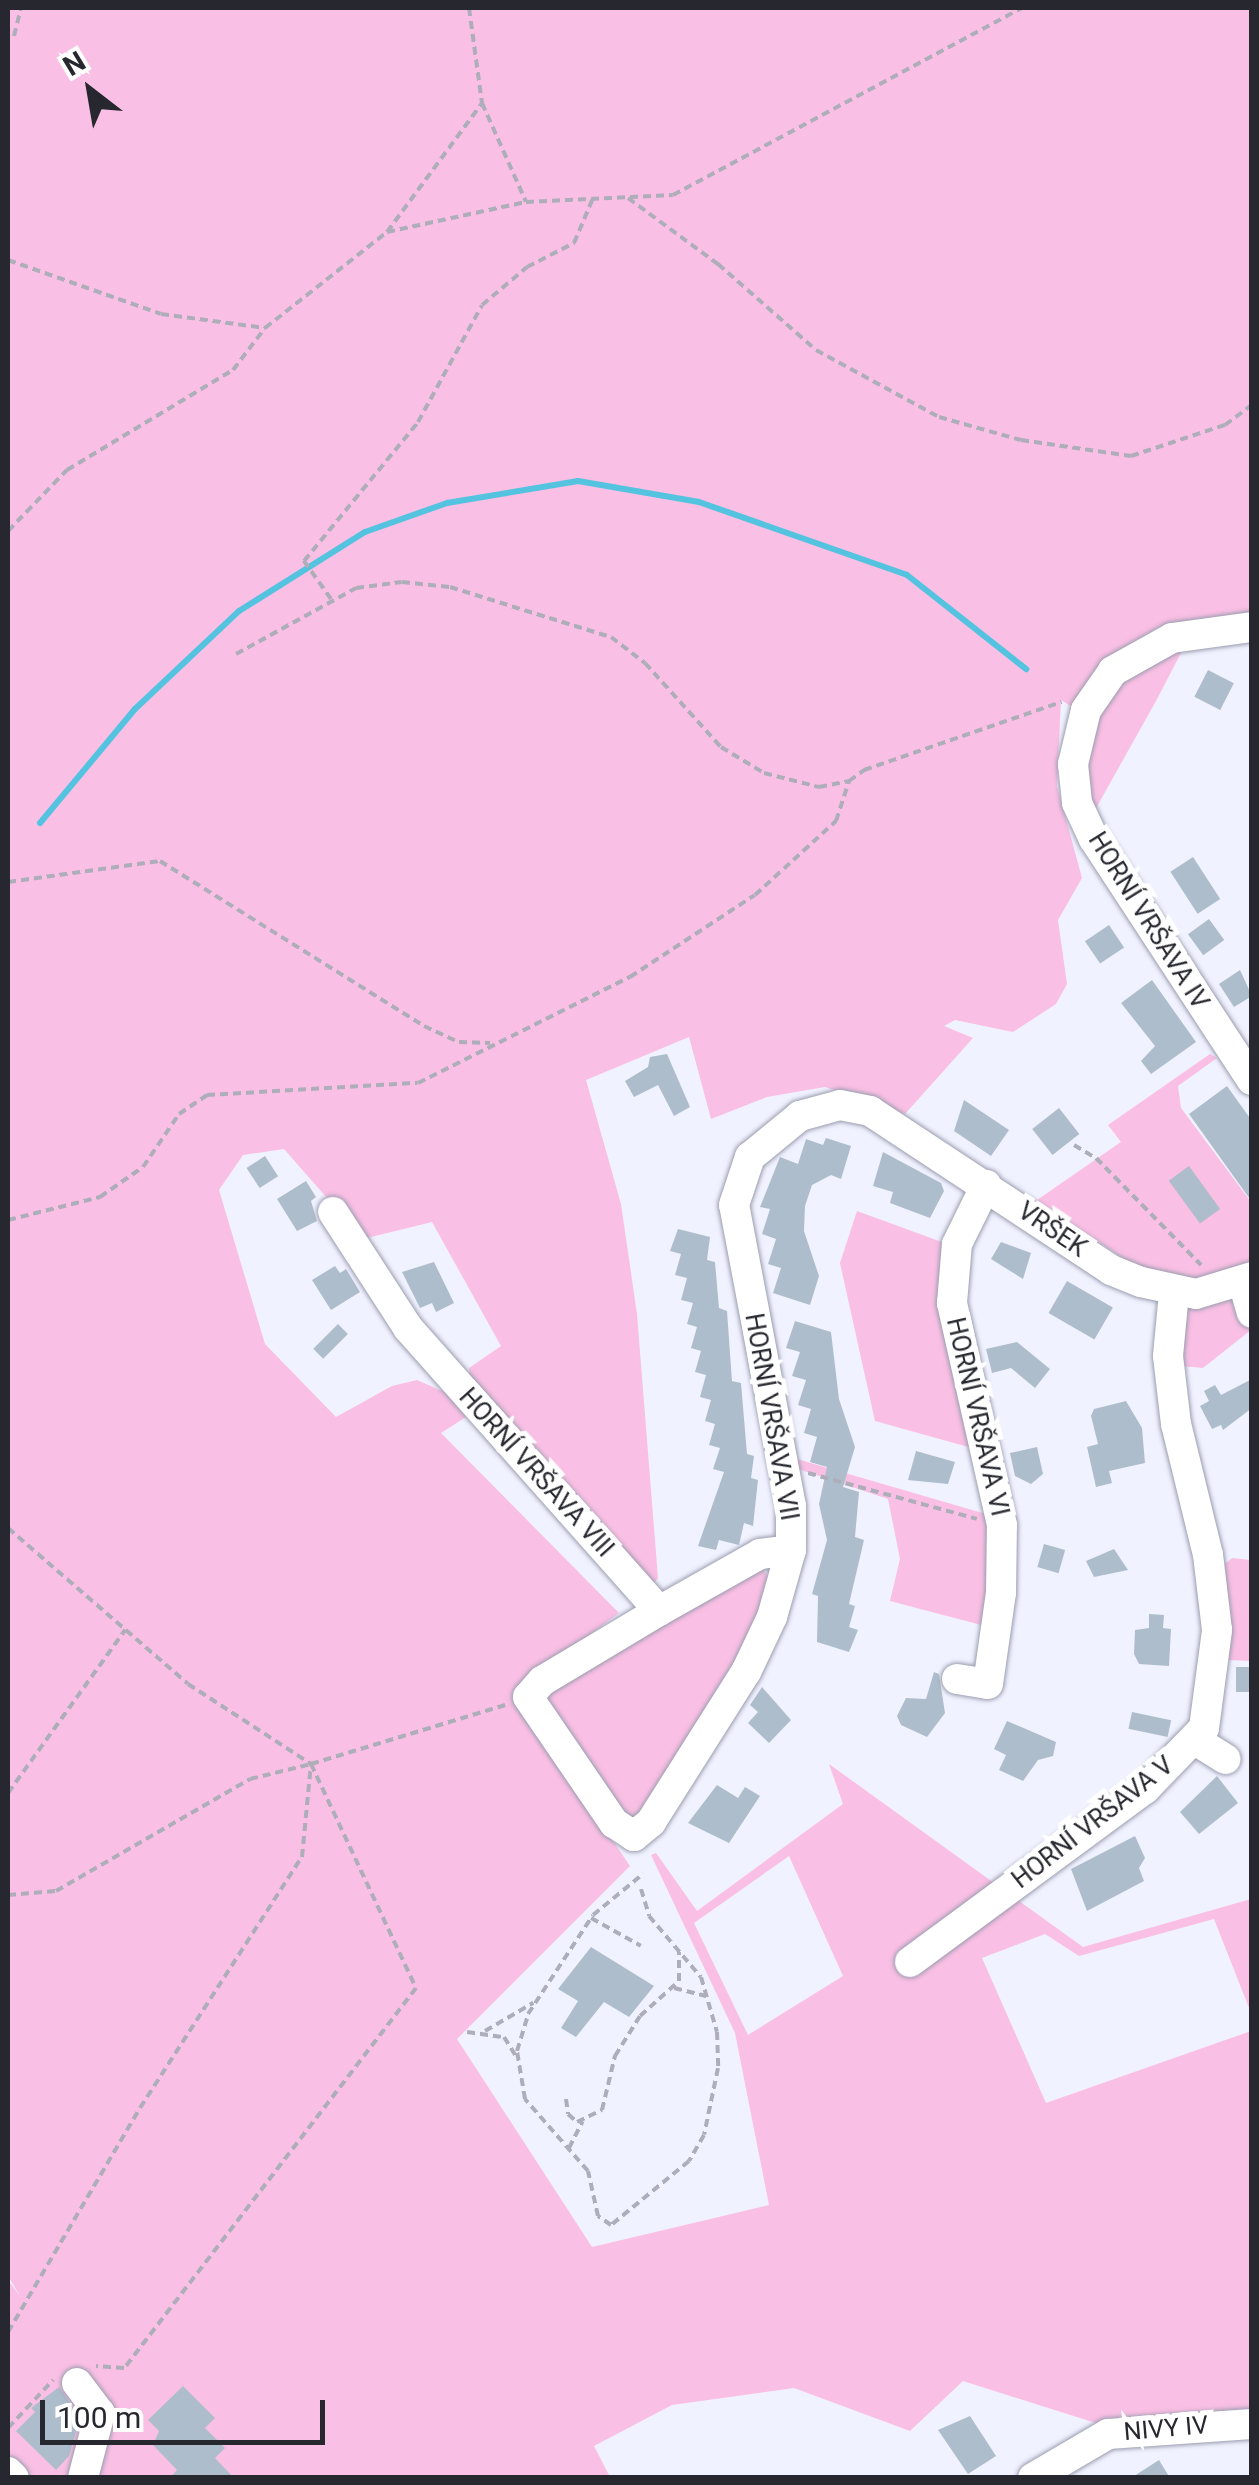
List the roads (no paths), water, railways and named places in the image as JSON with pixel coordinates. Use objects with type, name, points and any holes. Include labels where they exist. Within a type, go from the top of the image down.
[{"type":"street","name":"HORNÍ VRŠAVA IV","points":[[1252,627],[1198,632],[1142,650],[1096,692],[1078,734],[1078,803],[1252,1080]]},
{"type":"street","name":"HORNÍ VRŠAVA VII","points":[[659,1611],[542,1681],[528,1697],[614,1823],[628,1835],[642,1832],[756,1654],[790,1550],[784,1469],[736,1228],[736,1192],[750,1157],[800,1116],[840,1105],[870,1111]]},
{"type":"street","name":"VRŠEK","points":[[870,1111],[1111,1270],[1174,1292],[1239,1283]]},
{"type":"street","name":"HORNÍ VRŠAVA VI","points":[[958,1680],[1002,1689],[1002,1526],[952,1304],[957,1244],[986,1185]]},
{"type":"street","name":"HORNÍ VRŠAVA VIII","points":[[333,1212],[408,1328],[659,1611]]},
{"type":"street","points":[[1239,1283],[1252,1313]]},
{"type":"street","name":"HORNÍ VRŠAVA V","points":[[910,1962],[1146,1790],[1195,1740],[1208,1714],[1217,1630],[1208,1556],[1176,1424],[1168,1356],[1174,1292]]},
{"type":"street","points":[[659,1611],[760,1554],[790,1550]]},
{"type":"street","points":[[1195,1740],[1226,1759]]},
{"type":"street","points":[[74,2375],[100,2413],[83,2478]]},
{"type":"street","name":"NIVY IV","points":[[1033,2478],[1108,2434],[1252,2424]]},
{"type":"street","points":[[8,2472],[14,2478]]},
{"type":"waterway","points":[[40,823],[135,709],[239,611],[365,532],[447,503],[578,481],[699,502],[907,575],[1026,669]]}]
